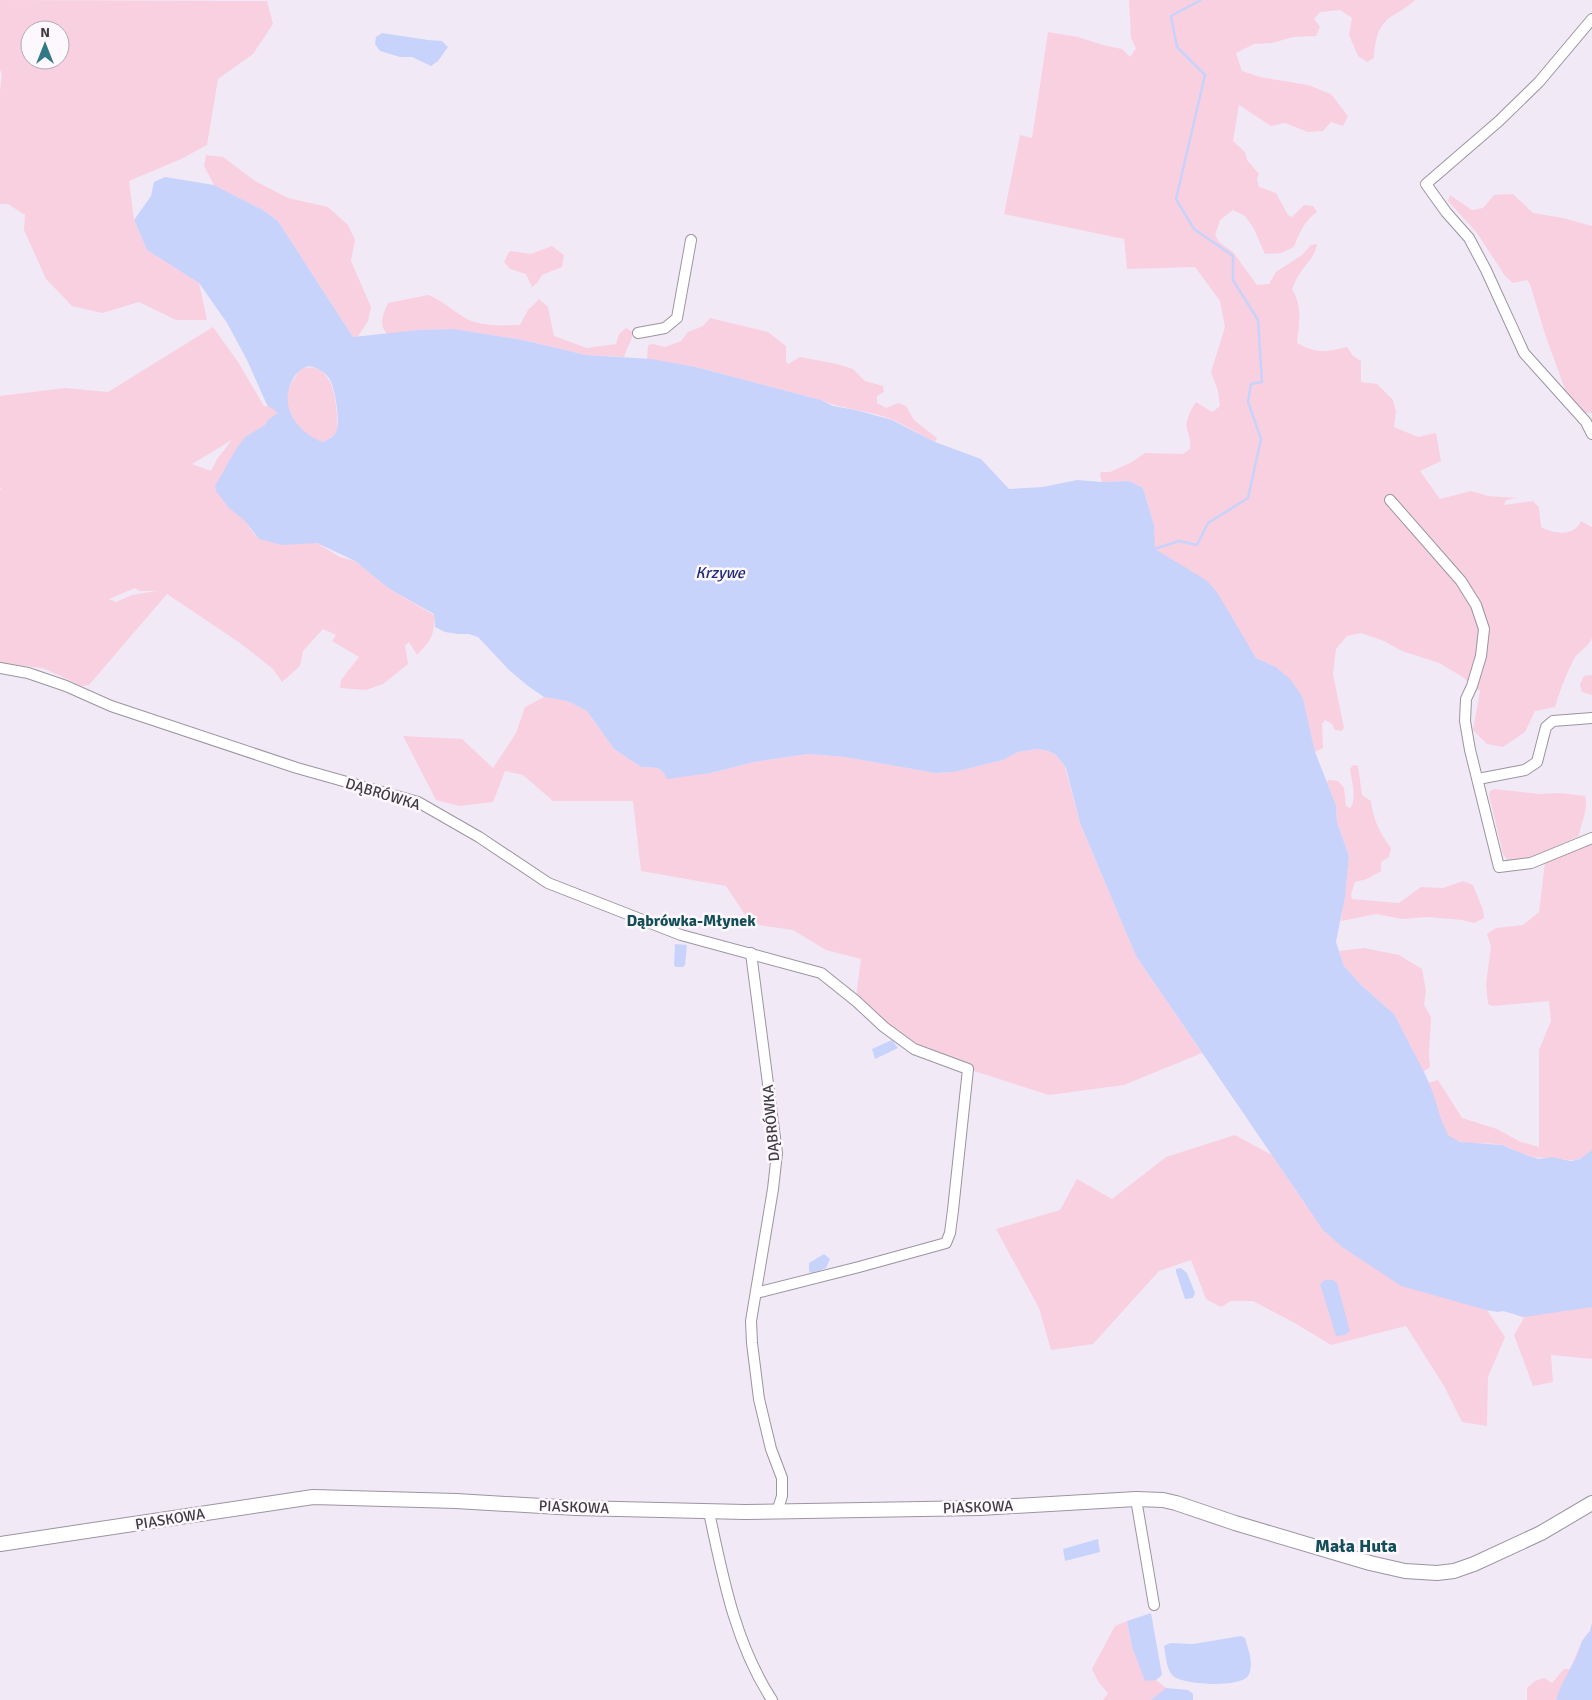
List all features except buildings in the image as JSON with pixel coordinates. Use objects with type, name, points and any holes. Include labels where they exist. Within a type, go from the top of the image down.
[{"type":"street","points":[[1592,19],[1539,82],[1499,121],[1426,184],[1446,212],[1469,238],[1486,270],[1524,353],[1586,422],[1592,434]]},
{"type":"street","points":[[638,332],[665,328],[677,318],[692,240]]},
{"type":"street","points":[[1390,500],[1461,582],[1476,605],[1484,629],[1481,656],[1466,699],[1465,721],[1470,750],[1499,867],[1531,863],[1592,838]]},
{"type":"street","name":"DĄBRÓWKA","points":[[0,668],[28,673],[66,686],[111,706],[297,768],[418,802],[480,837],[548,883],[681,935],[821,973],[856,1001],[884,1027],[914,1049],[968,1069],[953,1210],[950,1233],[946,1243],[756,1293]]},
{"type":"street","points":[[1478,779],[1525,770],[1537,762],[1546,727],[1553,721],[1592,718]]},
{"type":"street","name":"DĄBRÓWKA","points":[[751,953],[777,1153],[773,1189],[751,1321],[752,1343],[759,1399],[771,1449],[782,1478],[782,1496],[777,1512]]},
{"type":"street","name":"PIASKOWA","points":[[0,1544],[314,1497],[709,1512],[980,1508],[1136,1498],[1176,1503],[1235,1523],[1370,1563],[1406,1571],[1437,1573],[1454,1571],[1474,1564],[1541,1533],[1592,1503]]},
{"type":"street","points":[[1136,1498],[1154,1605]]},
{"type":"street","points":[[709,1512],[723,1575],[740,1637],[751,1664],[772,1700]]},
{"type":"shaded area","points":[[0,0],[267,1],[273,24],[253,54],[218,79],[207,145],[181,159],[129,181],[134,220],[147,250],[199,283],[207,320],[176,320],[139,302],[102,313],[72,306],[46,279],[24,230],[25,215],[8,204],[0,204],[0,91],[2,74],[0,70]]},
{"type":"shaded area","points":[[1129,0],[1415,0],[1383,24],[1376,40],[1374,58],[1367,62],[1358,56],[1349,35],[1352,18],[1340,10],[1320,12],[1314,19],[1320,27],[1316,36],[1293,37],[1272,43],[1254,44],[1236,53],[1242,71],[1260,77],[1308,85],[1331,94],[1348,116],[1343,126],[1331,122],[1323,131],[1308,132],[1285,123],[1271,126],[1239,105],[1233,141],[1245,152],[1247,160],[1259,174],[1257,178],[1259,187],[1276,193],[1288,215],[1292,217],[1304,205],[1313,206],[1317,212],[1303,227],[1294,247],[1281,253],[1265,254],[1253,227],[1245,216],[1233,210],[1220,220],[1215,235],[1219,242],[1233,252],[1257,285],[1269,284],[1276,272],[1302,255],[1311,245],[1317,244],[1313,256],[1299,275],[1292,289],[1299,309],[1297,343],[1310,349],[1321,351],[1347,347],[1353,356],[1361,361],[1361,382],[1377,384],[1393,400],[1396,412],[1394,427],[1418,437],[1436,433],[1441,461],[1420,471],[1440,499],[1471,491],[1488,496],[1517,498],[1506,500],[1504,505],[1533,501],[1539,507],[1541,527],[1546,529],[1563,533],[1569,532],[1574,530],[1581,521],[1592,527],[1592,638],[1588,645],[1574,659],[1568,670],[1555,707],[1535,711],[1525,732],[1503,747],[1487,744],[1473,730],[1480,691],[1461,676],[1439,663],[1402,651],[1384,641],[1361,633],[1347,636],[1336,649],[1333,674],[1344,728],[1341,731],[1335,730],[1332,724],[1325,720],[1322,724],[1323,748],[1315,752],[1303,698],[1276,667],[1256,658],[1245,642],[1173,561],[1154,549],[1154,525],[1143,488],[1129,481],[1102,482],[1101,472],[1110,472],[1132,462],[1145,453],[1183,454],[1190,449],[1187,422],[1196,402],[1212,412],[1220,406],[1218,391],[1211,372],[1225,327],[1220,301],[1195,267],[1127,269],[1124,239],[1004,214],[1020,135],[1032,138],[1048,32],[1078,37],[1122,49],[1130,57],[1136,48],[1131,38]]},
{"type":"shaded area","points":[[206,155],[223,157],[255,181],[288,198],[328,207],[348,225],[355,240],[351,261],[371,307],[368,321],[357,338],[353,337],[278,221],[263,210],[214,185],[204,166]]},
{"type":"shaded area","points":[[1513,194],[1533,213],[1563,218],[1592,226],[1592,413],[1584,413],[1567,395],[1545,334],[1530,284],[1527,280],[1513,283],[1505,276],[1477,233],[1448,201],[1450,195],[1472,210],[1483,208],[1494,195]]},
{"type":"shaded area","points":[[552,246],[564,255],[562,267],[542,275],[532,287],[526,274],[510,269],[504,262],[511,251],[531,254]]},
{"type":"shaded area","points":[[428,295],[469,320],[494,325],[520,325],[528,310],[539,299],[548,307],[554,336],[587,348],[616,344],[619,334],[626,328],[633,332],[624,357],[586,355],[523,340],[454,329],[418,330],[387,334],[382,323],[388,303]]},
{"type":"shaded area","points":[[710,318],[768,332],[786,346],[786,361],[788,364],[800,357],[853,369],[865,381],[883,386],[884,392],[877,396],[877,403],[886,408],[898,403],[906,406],[914,420],[937,438],[935,442],[898,422],[875,414],[696,367],[647,359],[648,345],[653,344],[665,347],[681,341],[688,332],[703,326]]},
{"type":"shaded area","points":[[213,327],[238,362],[264,406],[274,406],[288,389],[300,369],[310,367],[324,373],[335,396],[337,430],[331,438],[323,442],[310,438],[297,425],[233,497],[250,529],[259,539],[317,543],[340,557],[355,561],[388,588],[434,615],[433,633],[426,646],[417,655],[409,642],[405,646],[408,664],[383,684],[366,690],[340,688],[341,680],[359,657],[332,641],[336,635],[323,629],[303,651],[300,666],[282,682],[273,669],[240,643],[167,594],[89,685],[82,686],[43,668],[0,663],[0,396],[65,388],[108,392]],"holes":[[[232,440],[217,459],[211,471],[192,464]],[[135,588],[139,591],[156,591],[132,595],[116,602],[109,599]]]},
{"type":"shaded area","points":[[1592,675],[1592,695],[1582,692],[1580,684],[1584,676]]},
{"type":"shaded area","points":[[544,697],[567,701],[587,711],[614,749],[641,767],[658,768],[664,773],[711,773],[754,762],[808,754],[845,757],[935,773],[953,772],[1003,760],[1018,752],[1038,749],[1056,755],[1065,767],[1080,823],[1136,956],[1202,1053],[1124,1085],[1049,1095],[974,1071],[973,1067],[909,1041],[856,996],[861,959],[826,950],[793,930],[751,924],[726,886],[641,871],[633,801],[553,801],[523,775],[505,771],[493,802],[460,806],[436,800],[403,736],[462,739],[493,768],[516,733],[525,707]]},
{"type":"shaded area","points":[[1353,765],[1358,766],[1362,795],[1371,801],[1373,814],[1378,826],[1391,848],[1389,857],[1381,862],[1381,871],[1367,879],[1355,882],[1351,894],[1352,899],[1399,903],[1421,887],[1443,888],[1463,881],[1473,885],[1483,910],[1484,918],[1474,923],[1427,917],[1402,919],[1376,914],[1341,921],[1349,856],[1337,822],[1336,805],[1327,782],[1329,780],[1338,781],[1344,788],[1346,806],[1350,808],[1354,800],[1350,769]]},
{"type":"shaded area","points":[[1494,789],[1585,796],[1585,811],[1579,836],[1531,858],[1509,862],[1503,854],[1489,795],[1490,791]]},
{"type":"shaded area","points":[[1592,843],[1592,1150],[1583,1157],[1569,1160],[1534,1157],[1502,1145],[1468,1143],[1455,1140],[1449,1136],[1443,1126],[1428,1083],[1438,1080],[1462,1118],[1497,1129],[1521,1142],[1539,1147],[1539,1050],[1551,1021],[1549,1001],[1492,1006],[1488,1004],[1486,984],[1491,946],[1487,934],[1496,928],[1523,925],[1539,912],[1545,862]]},
{"type":"shaded area","points":[[1364,948],[1399,955],[1422,969],[1426,991],[1424,1005],[1431,1017],[1430,1067],[1423,1072],[1394,1014],[1361,985],[1344,966],[1339,951]]},
{"type":"shaded area","points":[[1235,1135],[1272,1155],[1305,1204],[1487,1310],[1505,1337],[1488,1377],[1487,1426],[1462,1422],[1444,1386],[1406,1326],[1331,1345],[1253,1301],[1231,1301],[1221,1307],[1206,1299],[1191,1260],[1159,1271],[1093,1344],[1051,1350],[1039,1308],[996,1229],[1060,1210],[1077,1179],[1112,1199],[1166,1157]]},
{"type":"shaded area","points":[[1592,1290],[1592,1359],[1551,1355],[1553,1382],[1533,1386],[1514,1335],[1524,1318],[1514,1314]]},
{"type":"shaded area","points":[[1127,1621],[1132,1647],[1145,1680],[1156,1680],[1166,1688],[1151,1700],[1103,1700],[1108,1693],[1099,1683],[1092,1669],[1115,1626]]},
{"type":"shaded area","points":[[1592,1623],[1592,1664],[1569,1700],[1527,1700],[1527,1688],[1535,1681],[1544,1678],[1552,1683],[1564,1669],[1570,1669],[1582,1641],[1590,1631]]},
{"type":"water","points":[[382,33],[442,41],[448,47],[438,61],[431,66],[412,57],[400,57],[380,51],[375,44],[376,37]]},
{"type":"water","name":"Krzywe","points":[[165,177],[214,185],[263,210],[278,221],[353,337],[418,330],[454,329],[523,340],[586,355],[651,359],[696,367],[821,400],[833,406],[892,420],[935,442],[981,459],[1009,489],[1043,487],[1077,480],[1102,482],[1129,481],[1143,488],[1154,525],[1155,549],[1206,580],[1217,592],[1256,658],[1276,667],[1291,680],[1303,698],[1315,752],[1336,805],[1337,822],[1349,856],[1345,897],[1336,942],[1344,966],[1361,985],[1394,1014],[1426,1076],[1448,1135],[1460,1142],[1502,1145],[1539,1159],[1551,1157],[1571,1161],[1580,1159],[1592,1150],[1592,1307],[1524,1317],[1503,1311],[1486,1310],[1401,1286],[1342,1247],[1323,1230],[1136,956],[1080,823],[1066,768],[1056,755],[1038,749],[1018,752],[1003,760],[954,772],[935,773],[845,757],[808,754],[754,762],[711,773],[667,779],[658,768],[641,767],[614,749],[587,711],[567,701],[544,697],[509,670],[478,637],[469,634],[445,632],[435,627],[434,614],[388,588],[355,561],[317,543],[282,545],[259,539],[244,520],[229,508],[216,491],[215,486],[245,437],[265,425],[268,420],[278,413],[267,405],[247,360],[227,323],[199,283],[147,250],[134,220],[151,196],[154,182]],"holes":[[[309,366],[318,369],[329,378],[336,403],[338,418],[336,432],[332,437],[323,442],[306,433],[293,418],[289,410],[288,391],[292,381],[303,368]]]},
{"type":"water","points":[[675,944],[687,945],[685,965],[683,967],[676,967],[674,965]]},
{"type":"water","points":[[892,1040],[898,1048],[875,1059],[872,1049]]},
{"type":"water","points":[[824,1254],[830,1259],[826,1268],[813,1273],[809,1272],[809,1263]]},
{"type":"water","points":[[1181,1268],[1187,1273],[1195,1293],[1193,1298],[1185,1299],[1176,1272],[1176,1269]]},
{"type":"water","points":[[1325,1280],[1333,1280],[1337,1283],[1350,1331],[1345,1335],[1336,1336],[1320,1284]]},
{"type":"water","points":[[1098,1539],[1100,1552],[1065,1561],[1063,1549]]},
{"type":"water","points":[[1151,1613],[1162,1675],[1156,1680],[1145,1681],[1132,1647],[1127,1621]]},
{"type":"water","points":[[1592,1623],[1592,1700],[1556,1700],[1582,1641],[1590,1631]]},
{"type":"water","points":[[1241,1636],[1245,1638],[1251,1662],[1250,1672],[1243,1680],[1223,1684],[1199,1683],[1179,1679],[1173,1676],[1169,1670],[1164,1646],[1170,1643],[1193,1644]]},
{"type":"water","points":[[1166,1688],[1188,1690],[1193,1694],[1193,1700],[1151,1700]]},
{"type":"waterway","points":[[1154,549],[1179,541],[1197,545],[1208,523],[1248,498],[1261,439],[1248,402],[1251,384],[1262,382],[1258,320],[1233,280],[1233,256],[1194,229],[1176,199],[1205,75],[1177,47],[1171,16],[1201,0]]},
{"type":"district","name":"Dąbrówka-Młynek","points":[[691,921]]},
{"type":"district","name":"Mała Huta","points":[[1356,1546]]}]
